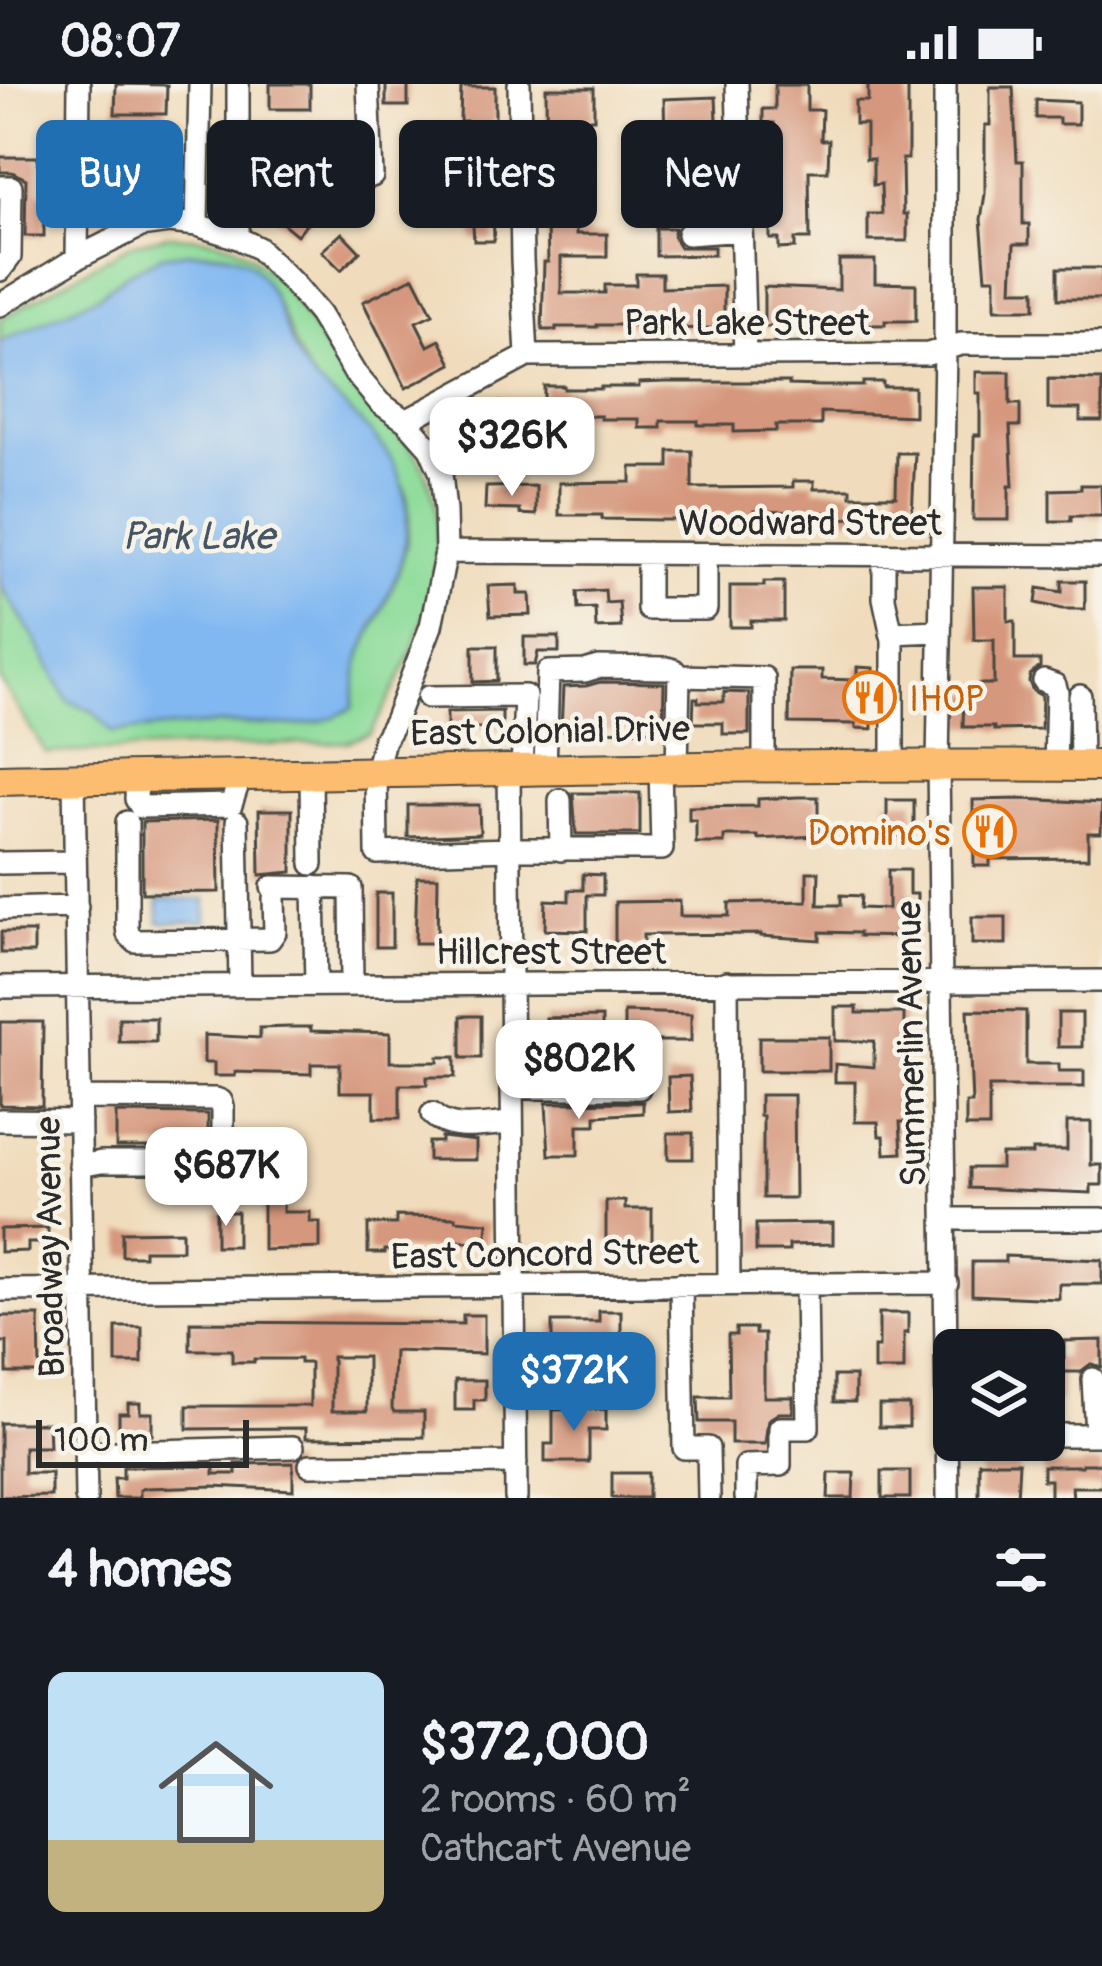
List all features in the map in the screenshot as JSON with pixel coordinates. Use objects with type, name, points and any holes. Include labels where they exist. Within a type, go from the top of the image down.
[{"type":"highway","name":"East Colonial Drive","points":[[0,780],[669,767],[1079,766]]},
{"type":"street","points":[[77,258],[79,84]]},
{"type":"street","points":[[197,225],[200,84]]},
{"type":"street","points":[[238,84],[238,238]]},
{"type":"street","points":[[368,84],[370,120]]},
{"type":"street","points":[[519,84],[527,356]]},
{"type":"street","points":[[735,120],[737,84]]},
{"type":"street","name":"Summerlin Avenue","points":[[944,84],[938,765],[948,1329]]},
{"type":"street","points":[[0,187],[10,187],[10,257],[0,270]]},
{"type":"street","points":[[0,305],[141,226],[197,225],[238,238],[258,248],[292,282],[319,314],[354,372],[430,448],[441,473],[446,552],[431,626],[383,740],[376,771],[376,853],[662,849],[679,676]]},
{"type":"street","points":[[688,234],[732,231],[745,356]]},
{"type":"street","name":"Park Lake Street","points":[[406,421],[527,356],[928,354],[961,344],[1102,344]]},
{"type":"street","name":"Woodward Street","points":[[446,552],[1102,556]]},
{"type":"street","points":[[647,553],[647,609],[706,609],[706,554]]},
{"type":"street","points":[[884,556],[884,598],[891,633],[892,765]]},
{"type":"street","points":[[891,633],[939,631]]},
{"type":"street","points":[[516,1498],[510,849],[548,671],[667,668],[679,676],[764,678],[764,766]]},
{"type":"street","points":[[1044,681],[1055,685],[1058,692],[1079,766]]},
{"type":"street","points":[[428,697],[525,696],[526,769]]},
{"type":"street","points":[[1079,766],[1080,696]]},
{"type":"street","points":[[311,773],[312,864]]},
{"type":"street","name":"Broadway Avenue","points":[[74,779],[86,1498]]},
{"type":"street","points":[[560,800],[561,850]]},
{"type":"street","points":[[127,822],[127,926],[135,941],[270,939],[274,936],[273,893],[346,887],[352,891],[352,985]]},
{"type":"street","points":[[237,822],[240,985]]},
{"type":"street","points":[[0,863],[76,862]]},
{"type":"street","points":[[314,887],[316,975]]},
{"type":"street","points":[[0,909],[76,908]]},
{"type":"street","name":"Hillcrest Street","points":[[0,987],[240,985],[316,975],[352,985],[1102,980]]},
{"type":"street","points":[[727,982],[729,1284]]},
{"type":"street","points":[[511,1088],[639,1088]]},
{"type":"street","points":[[0,1120],[221,1101],[223,1156],[216,1162],[80,1166]]},
{"type":"street","points":[[432,1114],[440,1123],[458,1126],[512,1123]]},
{"type":"street","points":[[946,1219],[1102,1219]]},
{"type":"street","name":"East Concord Street","points":[[0,1290],[947,1283]]},
{"type":"street","points":[[681,1284],[684,1448],[708,1448],[709,1498]]},
{"type":"street","points":[[746,1498],[746,1466],[780,1466],[780,1428],[808,1428],[806,1284]]},
{"type":"street","points":[[1065,1436],[1099,1435],[1093,1379]]},
{"type":"street","points":[[85,1453],[293,1447]]},
{"type":"street","name":"Summerlin Avenue","points":[[948,1498],[950,1461]]},
{"type":"street","points":[[310,1465],[516,1463]]},
{"type":"green space","points":[[167,236],[222,242],[260,263],[293,300],[366,404],[422,465],[436,508],[438,537],[430,597],[398,682],[370,734],[347,742],[46,753],[0,680],[0,584],[68,701],[93,711],[112,732],[211,724],[300,725],[326,720],[353,707],[361,658],[404,552],[409,510],[405,490],[337,399],[307,371],[276,302],[251,266],[221,252],[173,258],[131,273],[93,299],[0,342],[0,319],[132,244]]},
{"type":"water","name":"Park Lake","points":[[233,255],[256,269],[307,371],[377,439],[401,480],[407,516],[398,571],[362,653],[353,707],[325,720],[112,732],[93,711],[68,701],[0,584],[0,342],[100,295],[162,256]]},
{"type":"water","points":[[158,899],[206,899],[206,922],[159,923]]},
{"type":"building","points":[[116,84],[167,85],[166,114],[115,114]]},
{"type":"building","points":[[270,84],[310,84],[310,109],[270,109]]},
{"type":"building","points":[[386,84],[408,84],[408,106],[386,106]]},
{"type":"building","points":[[868,84],[908,84],[908,159],[902,159],[907,241],[868,241],[868,214],[882,214],[881,184],[873,185],[873,159],[866,159],[866,124],[855,124],[855,101],[868,101]]},
{"type":"building","points":[[775,85],[807,85],[807,110],[822,110],[821,140],[829,140],[828,171],[809,171],[810,239],[795,239],[795,248],[779,249],[779,239],[770,239],[770,228],[783,228],[783,120],[763,120],[763,109],[775,109]]},
{"type":"building","points":[[461,87],[495,87],[495,120],[460,120]]},
{"type":"building","points":[[990,87],[1013,87],[1017,161],[1023,161],[1023,224],[1029,224],[1029,244],[1014,244],[1012,290],[1035,290],[1035,309],[995,309],[995,278],[986,278],[981,219]]},
{"type":"building","points":[[546,88],[594,88],[594,119],[546,120]]},
{"type":"building","points":[[716,97],[717,120],[665,120],[664,99]]},
{"type":"building","points":[[1036,100],[1078,102],[1078,124],[1036,118]]},
{"type":"building","points":[[0,157],[36,157],[36,228],[44,228],[44,236],[25,236],[26,179],[0,172]]},
{"type":"building","points":[[473,228],[494,228],[494,241],[474,241]]},
{"type":"building","points":[[547,228],[607,234],[607,257],[561,257],[561,293],[605,293],[605,285],[636,285],[636,274],[662,274],[662,288],[724,286],[724,328],[597,325],[542,330],[544,262],[548,262]]},
{"type":"building","points":[[656,228],[675,228],[673,236],[680,247],[714,247],[714,255],[656,256]]},
{"type":"building","points":[[342,233],[360,252],[341,270],[322,251]]},
{"type":"building","points":[[839,260],[875,260],[875,283],[916,284],[916,321],[764,327],[764,287],[839,290]]},
{"type":"building","points":[[1058,268],[1102,268],[1102,299],[1058,299]]},
{"type":"building","points":[[414,277],[433,314],[416,322],[428,346],[440,340],[452,364],[406,388],[363,302]]},
{"type":"building","points":[[976,372],[1010,372],[1010,404],[1020,404],[1020,426],[1010,426],[1013,486],[1009,486],[1009,520],[973,520],[974,435],[980,435]]},
{"type":"building","points":[[1048,379],[1102,380],[1102,421],[1080,421],[1080,409],[1048,409]]},
{"type":"building","points":[[863,382],[883,382],[883,387],[914,387],[914,416],[821,412],[821,425],[776,425],[776,431],[734,432],[734,425],[698,425],[698,421],[661,421],[661,428],[639,428],[639,419],[601,416],[564,416],[564,425],[544,425],[544,386],[601,389],[639,387],[639,383],[863,386]]},
{"type":"building","points":[[500,402],[504,411],[515,405],[522,420],[508,426],[512,435],[492,444],[477,412]]},
{"type":"building","points":[[669,451],[692,451],[692,488],[793,487],[793,481],[814,481],[814,489],[851,489],[851,496],[896,496],[897,453],[915,453],[912,516],[831,519],[831,513],[754,511],[754,518],[663,520],[559,515],[559,483],[631,482],[631,467],[669,467]]},
{"type":"building","points":[[1081,485],[1101,485],[1102,516],[1050,521],[1050,490],[1081,489]]},
{"type":"building","points":[[536,486],[536,515],[485,509],[486,487]]},
{"type":"building","points":[[1062,581],[1085,581],[1085,609],[1036,603],[1038,588],[1062,592]]},
{"type":"building","points":[[764,582],[784,582],[784,621],[751,621],[751,627],[730,627],[730,586],[764,586]]},
{"type":"building","points":[[518,585],[518,594],[530,594],[531,615],[490,616],[488,586]]},
{"type":"building","points":[[973,587],[1008,587],[1008,621],[1015,621],[1015,660],[1040,660],[1029,682],[1042,696],[1041,729],[963,727],[964,693],[979,693],[979,684],[994,684],[994,640],[974,640]]},
{"type":"building","points":[[605,590],[606,603],[619,602],[621,627],[596,628],[595,608],[578,609],[577,592]]},
{"type":"building","points":[[524,637],[559,637],[559,652],[538,652],[535,665],[524,665]]},
{"type":"building","points":[[473,646],[497,646],[497,681],[473,682]]},
{"type":"building","points":[[857,667],[873,668],[877,713],[872,713],[872,729],[856,728],[856,724],[789,723],[790,670],[822,670],[822,679],[857,680]]},
{"type":"building","points":[[664,683],[663,730],[561,731],[563,687]]},
{"type":"building","points":[[724,692],[749,693],[749,734],[723,734],[723,723],[693,723],[694,698],[724,702]]},
{"type":"building","points":[[502,711],[502,728],[447,728],[447,712]]},
{"type":"building","points":[[573,793],[640,793],[640,834],[576,834]]},
{"type":"building","points":[[818,797],[818,836],[724,836],[724,843],[696,843],[696,820],[689,820],[689,807],[758,806],[758,799]]},
{"type":"building","points":[[887,800],[914,800],[914,836],[887,836]]},
{"type":"building","points":[[973,800],[1102,803],[1101,833],[1088,833],[1088,858],[990,859],[990,866],[974,866]]},
{"type":"building","points":[[408,805],[479,805],[480,834],[408,837]]},
{"type":"building","points":[[259,810],[292,810],[292,872],[260,875]]},
{"type":"building","points":[[218,820],[219,892],[142,893],[142,822]]},
{"type":"building","points":[[888,870],[909,870],[909,894],[917,894],[917,937],[820,932],[820,940],[761,934],[643,935],[643,947],[615,947],[615,902],[680,901],[680,916],[729,916],[729,903],[807,901],[807,872],[819,872],[818,905],[841,905],[841,895],[861,896],[860,908],[888,909]]},
{"type":"building","points":[[583,874],[603,875],[603,895],[587,895],[587,931],[545,930],[546,900],[569,901],[569,890],[583,890]]},
{"type":"building","points":[[417,877],[438,877],[437,943],[415,943]]},
{"type":"building","points":[[376,893],[392,893],[392,947],[376,947]]},
{"type":"building","points":[[972,917],[1006,917],[1006,944],[972,944]]},
{"type":"building","points":[[1,932],[34,932],[34,953],[1,953]]},
{"type":"building","points":[[835,1007],[857,1007],[857,1013],[904,1013],[908,1122],[900,1122],[902,1153],[885,1154],[878,1122],[855,1122],[855,1082],[835,1082],[835,1064],[874,1067],[874,1041],[835,1041]]},
{"type":"building","points":[[968,1010],[1026,1011],[1026,1064],[1059,1064],[1059,1071],[1084,1071],[1084,1087],[989,1087],[989,1127],[966,1127],[966,1103],[972,1103]]},
{"type":"building","points":[[624,1012],[691,1014],[691,1041],[624,1041]]},
{"type":"building","points":[[1058,1013],[1082,1013],[1082,1047],[1058,1047]]},
{"type":"building","points":[[461,1016],[481,1016],[481,1058],[461,1058]]},
{"type":"building","points":[[602,1017],[602,1040],[567,1040],[567,1054],[546,1054],[546,1018]]},
{"type":"building","points":[[119,1018],[156,1018],[156,1042],[119,1042]]},
{"type":"building","points":[[0,1022],[43,1022],[42,1106],[0,1105]]},
{"type":"building","points":[[311,1027],[311,1031],[390,1033],[390,1062],[438,1062],[438,1057],[455,1057],[455,1077],[427,1077],[427,1085],[400,1085],[400,1118],[374,1118],[374,1092],[340,1092],[340,1064],[311,1064],[311,1074],[214,1076],[214,1063],[204,1063],[204,1035],[260,1038],[260,1028]]},
{"type":"building","points":[[759,1037],[829,1037],[829,1071],[759,1071]]},
{"type":"building","points":[[690,1076],[692,1111],[669,1112],[668,1077]]},
{"type":"building","points":[[760,1095],[794,1095],[795,1198],[763,1198]]},
{"type":"building","points":[[643,1102],[643,1113],[596,1116],[596,1125],[578,1125],[578,1155],[549,1155],[546,1103]]},
{"type":"building","points":[[116,1113],[208,1114],[208,1147],[116,1147]]},
{"type":"building","points":[[1067,1122],[1091,1122],[1091,1165],[1102,1165],[1102,1185],[1091,1185],[1091,1193],[969,1188],[969,1168],[1001,1168],[1001,1154],[1067,1150]]},
{"type":"building","points":[[668,1133],[693,1133],[693,1159],[668,1159]]},
{"type":"building","points":[[441,1137],[476,1141],[476,1160],[428,1160],[428,1142],[441,1142]]},
{"type":"building","points":[[263,1191],[283,1191],[283,1212],[310,1212],[310,1222],[320,1222],[320,1248],[263,1250]]},
{"type":"building","points":[[606,1201],[625,1201],[625,1209],[652,1209],[652,1242],[606,1242]]},
{"type":"building","points":[[216,1212],[237,1212],[237,1246],[216,1246]]},
{"type":"building","points":[[396,1216],[488,1223],[486,1244],[456,1241],[456,1250],[368,1253],[368,1224],[396,1224]]},
{"type":"building","points":[[833,1223],[833,1244],[756,1251],[756,1224]]},
{"type":"building","points":[[48,1228],[48,1243],[28,1243],[28,1251],[0,1252],[0,1229]]},
{"type":"building","points":[[182,1231],[182,1250],[144,1250],[144,1256],[122,1256],[122,1232]]},
{"type":"building","points":[[1005,1256],[1102,1260],[1102,1284],[1059,1284],[1059,1299],[972,1295],[972,1262],[1005,1262]]},
{"type":"building","points":[[599,1311],[621,1311],[616,1349],[552,1353],[552,1322],[599,1322]]},
{"type":"building","points":[[879,1313],[908,1313],[904,1370],[874,1370]]},
{"type":"building","points":[[463,1315],[484,1315],[484,1354],[394,1351],[392,1408],[394,1412],[424,1412],[424,1437],[306,1438],[306,1428],[187,1429],[187,1406],[310,1406],[310,1363],[300,1363],[300,1359],[232,1362],[232,1350],[190,1350],[190,1322],[463,1324]],"holes":[[[332,1357],[367,1357],[367,1411],[332,1411]]]},
{"type":"building","points":[[0,1316],[39,1316],[40,1373],[7,1373],[7,1342],[0,1342]]},
{"type":"building","points":[[116,1327],[142,1327],[142,1363],[116,1363]]},
{"type":"building","points":[[736,1328],[755,1328],[755,1334],[764,1334],[764,1397],[793,1397],[793,1413],[779,1413],[768,1420],[765,1444],[731,1444],[731,1422],[699,1422],[698,1397],[729,1397],[728,1335],[736,1335]]},
{"type":"building","points":[[1102,1340],[1102,1367],[1091,1364],[1080,1372],[1065,1372],[1065,1341]]},
{"type":"building","points":[[834,1376],[855,1376],[855,1402],[834,1402]]},
{"type":"building","points":[[455,1380],[485,1380],[485,1400],[474,1400],[474,1410],[455,1410]]},
{"type":"building","points":[[128,1403],[140,1403],[140,1413],[152,1413],[152,1435],[119,1435],[119,1413],[128,1413]]},
{"type":"building","points":[[879,1405],[909,1405],[909,1427],[879,1427]]},
{"type":"building","points":[[606,1409],[606,1430],[589,1430],[589,1462],[545,1462],[545,1444],[553,1444],[553,1410]]},
{"type":"building","points":[[0,1423],[48,1423],[49,1447],[24,1447],[24,1473],[51,1473],[51,1496],[0,1497]]},
{"type":"building","points":[[979,1462],[1019,1462],[1017,1498],[979,1498]]},
{"type":"building","points":[[293,1463],[293,1490],[145,1488],[140,1498],[115,1498],[114,1478],[123,1478],[123,1467],[214,1466],[214,1474],[236,1474],[236,1464]]},
{"type":"building","points":[[1102,1464],[1102,1487],[1072,1487],[1073,1498],[1050,1498],[1050,1480],[1043,1480],[1043,1466]]},
{"type":"building","points":[[882,1471],[910,1471],[910,1498],[882,1498]]},
{"type":"building","points":[[612,1473],[648,1473],[648,1498],[612,1498]]},
{"type":"building","points":[[829,1473],[854,1473],[853,1498],[828,1498]]},
{"type":"place","name":"IHOP","points":[[870,698]]},
{"type":"place","name":"Domino's","points":[[989,832]]}]
